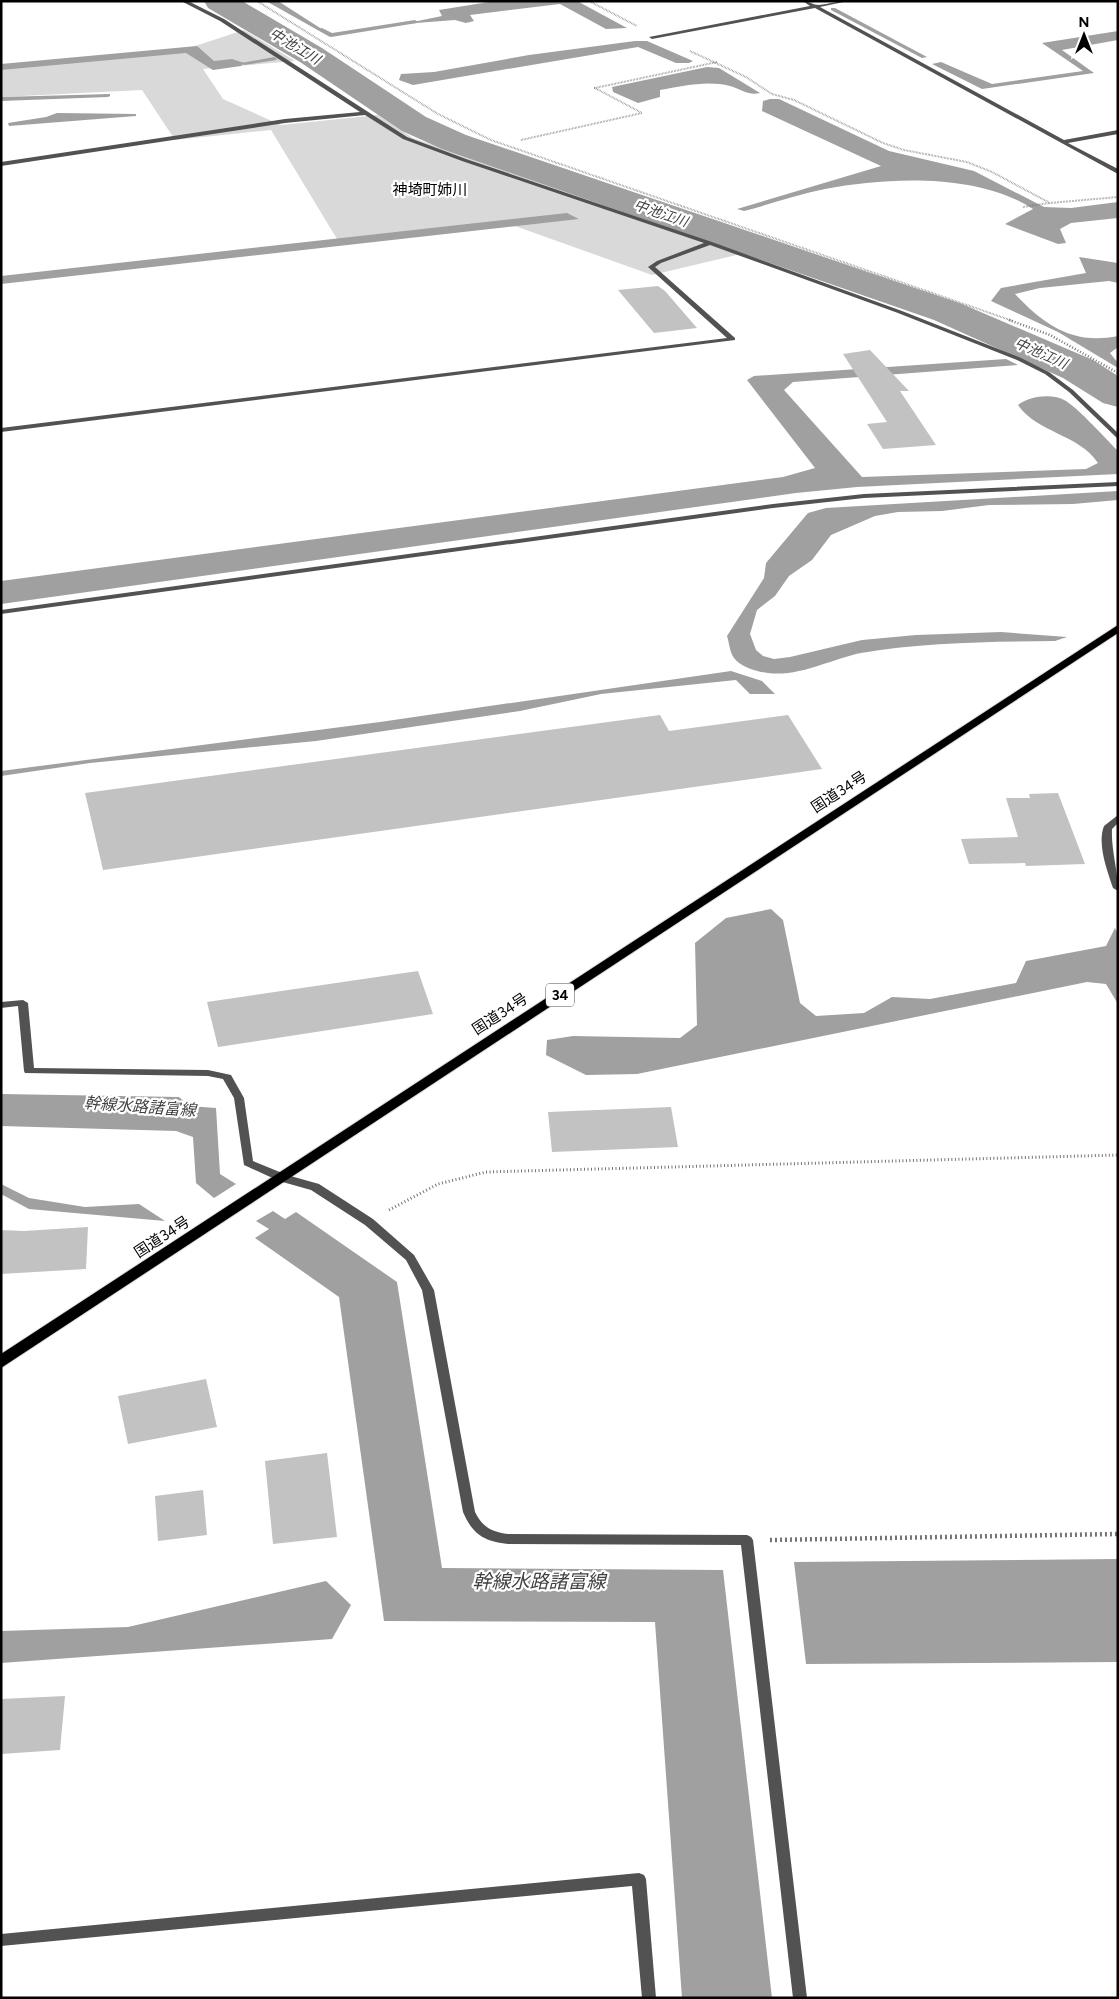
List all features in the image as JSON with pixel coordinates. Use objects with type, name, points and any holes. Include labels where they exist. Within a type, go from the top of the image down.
[{"type":"highway","name":"国道34号","points":[[1,1362],[1118,628]]},
{"type":"street","points":[[183,1],[222,20],[405,138],[464,160],[710,243],[900,312],[1019,359],[1047,373],[1071,391],[1118,437]]},
{"type":"street","points":[[805,1],[1118,172]]},
{"type":"street","points":[[652,36],[846,1]]},
{"type":"street","points":[[1,164],[285,121],[364,113]]},
{"type":"street","points":[[1062,142],[1118,132]]},
{"type":"street","points":[[1,430],[733,339],[651,267],[659,262],[710,243]]},
{"type":"street","points":[[1,612],[773,506],[864,496],[1118,484]]},
{"type":"street","points":[[1118,818],[1107,828],[1110,863],[1118,888]]},
{"type":"street","points":[[1,1005],[23,1003],[29,1071],[208,1073],[227,1077],[239,1098],[248,1163],[283,1178],[315,1187],[369,1222],[410,1258],[428,1290],[469,1512],[480,1532],[492,1537],[508,1539],[747,1540],[800,1998]]},
{"type":"street","points":[[1,1940],[639,1878],[649,1998]]},
{"type":"path","points":[[257,1],[438,114],[491,140],[916,286],[1050,335],[1118,373]]},
{"type":"path","points":[[589,1],[625,19],[652,36]]},
{"type":"path","points":[[689,51],[717,62],[772,94],[794,100],[883,143],[904,150],[967,162],[992,172],[1039,199],[1068,203],[1118,197]]},
{"type":"path","points":[[520,140],[642,113],[596,88],[717,62]]},
{"type":"path","points":[[1023,207],[1050,202]]},
{"type":"path","points":[[369,1222],[438,1184],[486,1172],[1118,1154]]},
{"type":"path","points":[[747,1540],[1118,1534]]},
{"type":"shaded area","points":[[244,30],[295,61],[203,69],[223,99],[281,125],[378,115],[413,138],[745,253],[652,275],[501,221],[337,239],[271,130],[175,140],[142,90],[1,97],[1,68],[186,49]]},
{"type":"water","points":[[266,1],[278,1],[331,35],[330,37]]},
{"type":"water","points":[[495,1],[577,1],[627,28],[606,29],[560,4],[470,15],[474,21],[466,23],[455,20],[403,24],[442,16],[439,10]]},
{"type":"water","points":[[1118,31],[1118,40],[1062,50],[1094,73],[982,89],[932,64],[941,62],[992,84],[1083,71],[1042,43]]},
{"type":"water","points":[[647,41],[693,61],[689,63],[676,63],[638,47],[413,85],[399,80],[401,74],[434,72],[529,55]]},
{"type":"water","points":[[197,46],[214,61],[232,59],[244,63],[241,66],[213,70],[186,53],[1,70],[1,64]]},
{"type":"water","points":[[707,67],[719,68],[760,93],[748,93],[721,84],[695,84],[660,90],[660,97],[638,103],[613,92],[612,87]]},
{"type":"water","points":[[779,99],[889,151],[974,171],[1044,207],[1071,208],[1118,202],[1118,218],[1071,223],[1060,229],[1066,243],[1058,244],[1005,224],[1033,209],[1011,197],[986,189],[932,181],[876,182],[850,185],[825,189],[744,211],[737,209],[881,166],[762,111],[763,101]]},
{"type":"water","points":[[57,113],[136,114],[136,116],[9,126],[8,123],[46,117]]},
{"type":"water","points":[[567,213],[579,219],[1,284],[1,276]]},
{"type":"water","points":[[1079,257],[1118,263],[1118,283],[1109,281],[1040,288],[1015,294],[1037,315],[1061,330],[1087,338],[1118,336],[1118,347],[1110,353],[1118,363],[1118,368],[1058,332],[991,301],[1001,288],[1086,273]]},
{"type":"water","points":[[1006,359],[1018,365],[793,382],[784,390],[862,477],[1086,469],[1098,463],[1090,453],[1069,439],[1036,422],[1018,405],[1029,399],[1048,396],[1066,401],[1072,405],[1118,451],[1118,474],[857,487],[796,493],[1,604],[1,581],[783,477],[815,468],[747,380],[754,376]]},
{"type":"water","points":[[1118,491],[1118,500],[1073,504],[989,505],[942,511],[898,512],[875,516],[831,535],[812,560],[789,576],[775,596],[757,610],[750,634],[756,650],[763,656],[774,659],[862,640],[916,635],[1001,632],[1067,637],[1055,641],[958,643],[885,649],[861,653],[804,670],[780,674],[750,669],[740,664],[734,658],[727,636],[764,578],[766,563],[808,513],[826,508]]},
{"type":"water","points":[[731,671],[762,681],[775,694],[750,694],[736,680],[601,694],[520,711],[316,741],[90,763],[1,776],[1,771],[380,722]]},
{"type":"water","points":[[771,909],[783,920],[800,1003],[816,1016],[864,1013],[892,997],[930,999],[1016,983],[1026,961],[1106,946],[1115,928],[1118,934],[1118,1004],[1106,984],[1087,982],[637,1074],[586,1075],[546,1055],[547,1040],[573,1036],[680,1038],[697,1025],[695,943],[726,918]]},
{"type":"water","name":"幹線水路諸富線","points":[[1,1094],[179,1097],[189,1106],[216,1108],[220,1174],[236,1184],[214,1198],[196,1183],[193,1137],[176,1131],[1,1126]]},
{"type":"water","points":[[1,1184],[29,1198],[85,1207],[139,1204],[165,1221],[29,1209],[1,1194]]},
{"type":"water","name":"幹線水路諸富線","points":[[273,1211],[285,1219],[296,1212],[397,1282],[442,1568],[723,1570],[772,1998],[682,1998],[655,1622],[384,1621],[339,1297],[255,1238],[269,1229],[256,1221]]},
{"type":"water","points":[[1118,1559],[1118,1662],[806,1664],[794,1562]]},
{"type":"water","points":[[326,1581],[351,1605],[332,1639],[1,1663],[1,1631],[128,1627]]},
{"type":"building","points":[[658,286],[665,291],[697,328],[654,333],[618,290]]},
{"type":"building","points":[[870,350],[909,391],[900,391],[936,445],[883,449],[867,424],[887,422],[843,354]]},
{"type":"building","points":[[660,715],[669,731],[788,715],[822,769],[103,870],[85,793]]},
{"type":"building","points":[[1058,793],[1085,864],[1026,866],[1025,863],[969,864],[961,839],[1018,837],[1006,798],[1030,798],[1029,794]]},
{"type":"building","points":[[418,971],[433,1014],[218,1047],[207,1002]]},
{"type":"building","points":[[671,1107],[678,1147],[552,1152],[548,1112]]},
{"type":"building","points":[[88,1227],[86,1269],[1,1274],[1,1230],[24,1231]]},
{"type":"building","points":[[206,1379],[217,1427],[128,1444],[118,1396]]},
{"type":"building","points":[[327,1453],[337,1537],[273,1544],[265,1461]]},
{"type":"building","points":[[203,1490],[207,1535],[158,1541],[155,1496]]},
{"type":"building","points":[[65,1696],[60,1750],[1,1754],[1,1699]]},
{"type":"waterway","name":"中池江川","points":[[219,1],[311,55],[414,124],[454,142],[948,312],[1078,369],[1118,394]]},
{"type":"waterway","points":[[833,9],[924,57]]},
{"type":"waterway","points":[[320,29],[331,35],[415,22]]},
{"type":"waterway","points":[[244,63],[274,59]]},
{"type":"waterway","points":[[1,99],[108,95]]},
{"type":"district","name":"神埼町姉川","points":[[430,190]]}]
